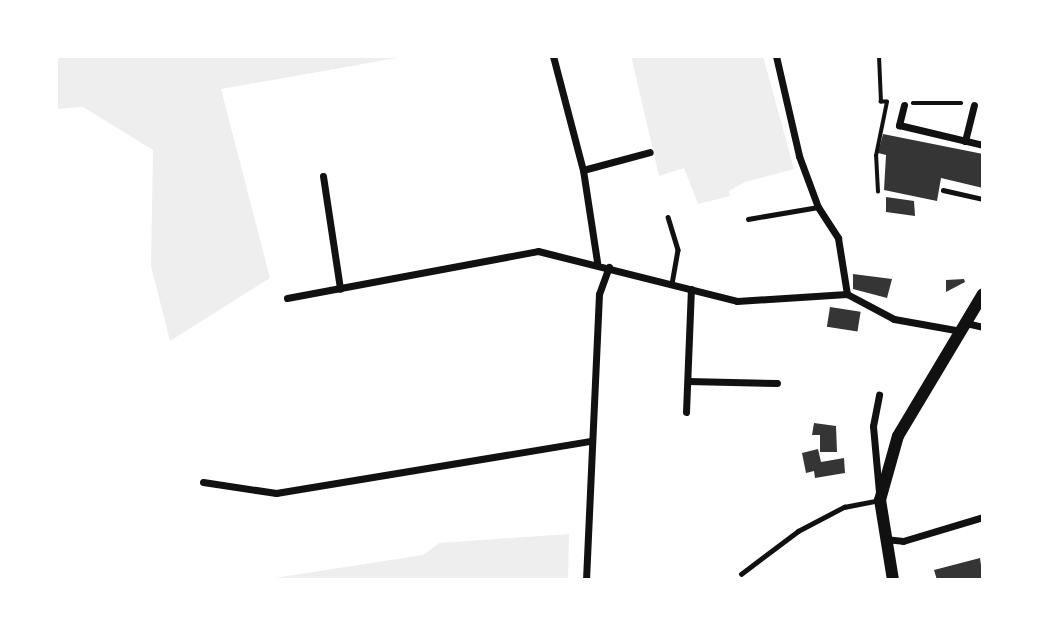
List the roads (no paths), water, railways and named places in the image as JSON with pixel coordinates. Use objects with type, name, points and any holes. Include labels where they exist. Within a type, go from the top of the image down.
[{"type":"main road","points":[[893,580],[884,539],[880,500],[898,436],[983,294]]},
{"type":"street","points":[[552,56],[583,170],[597,262]]},
{"type":"street","points":[[775,56],[799,156],[818,206],[838,238],[847,294]]},
{"type":"street","points":[[904,105],[899,125],[983,145]]},
{"type":"street","points":[[965,141],[974,105]]},
{"type":"street","points":[[583,170],[650,152]]},
{"type":"street","points":[[323,176],[340,289]]},
{"type":"street","points":[[287,298],[538,251],[597,262],[737,301],[847,294],[894,319],[983,327]]},
{"type":"street","points":[[586,580],[599,294],[609,267]]},
{"type":"street","points":[[686,412],[691,289]]},
{"type":"street","points":[[688,381],[777,383]]},
{"type":"street","points":[[879,395],[873,426],[880,500]]},
{"type":"street","points":[[203,482],[276,493],[591,441]]},
{"type":"street","points":[[884,539],[903,541],[983,517]]},
{"type":"lane","points":[[943,190],[983,199]]},
{"type":"lane","points":[[748,219],[818,206]]},
{"type":"lane","points":[[668,217],[678,250],[672,284]]},
{"type":"lane","points":[[741,574],[798,531],[844,507],[880,500]]}]
